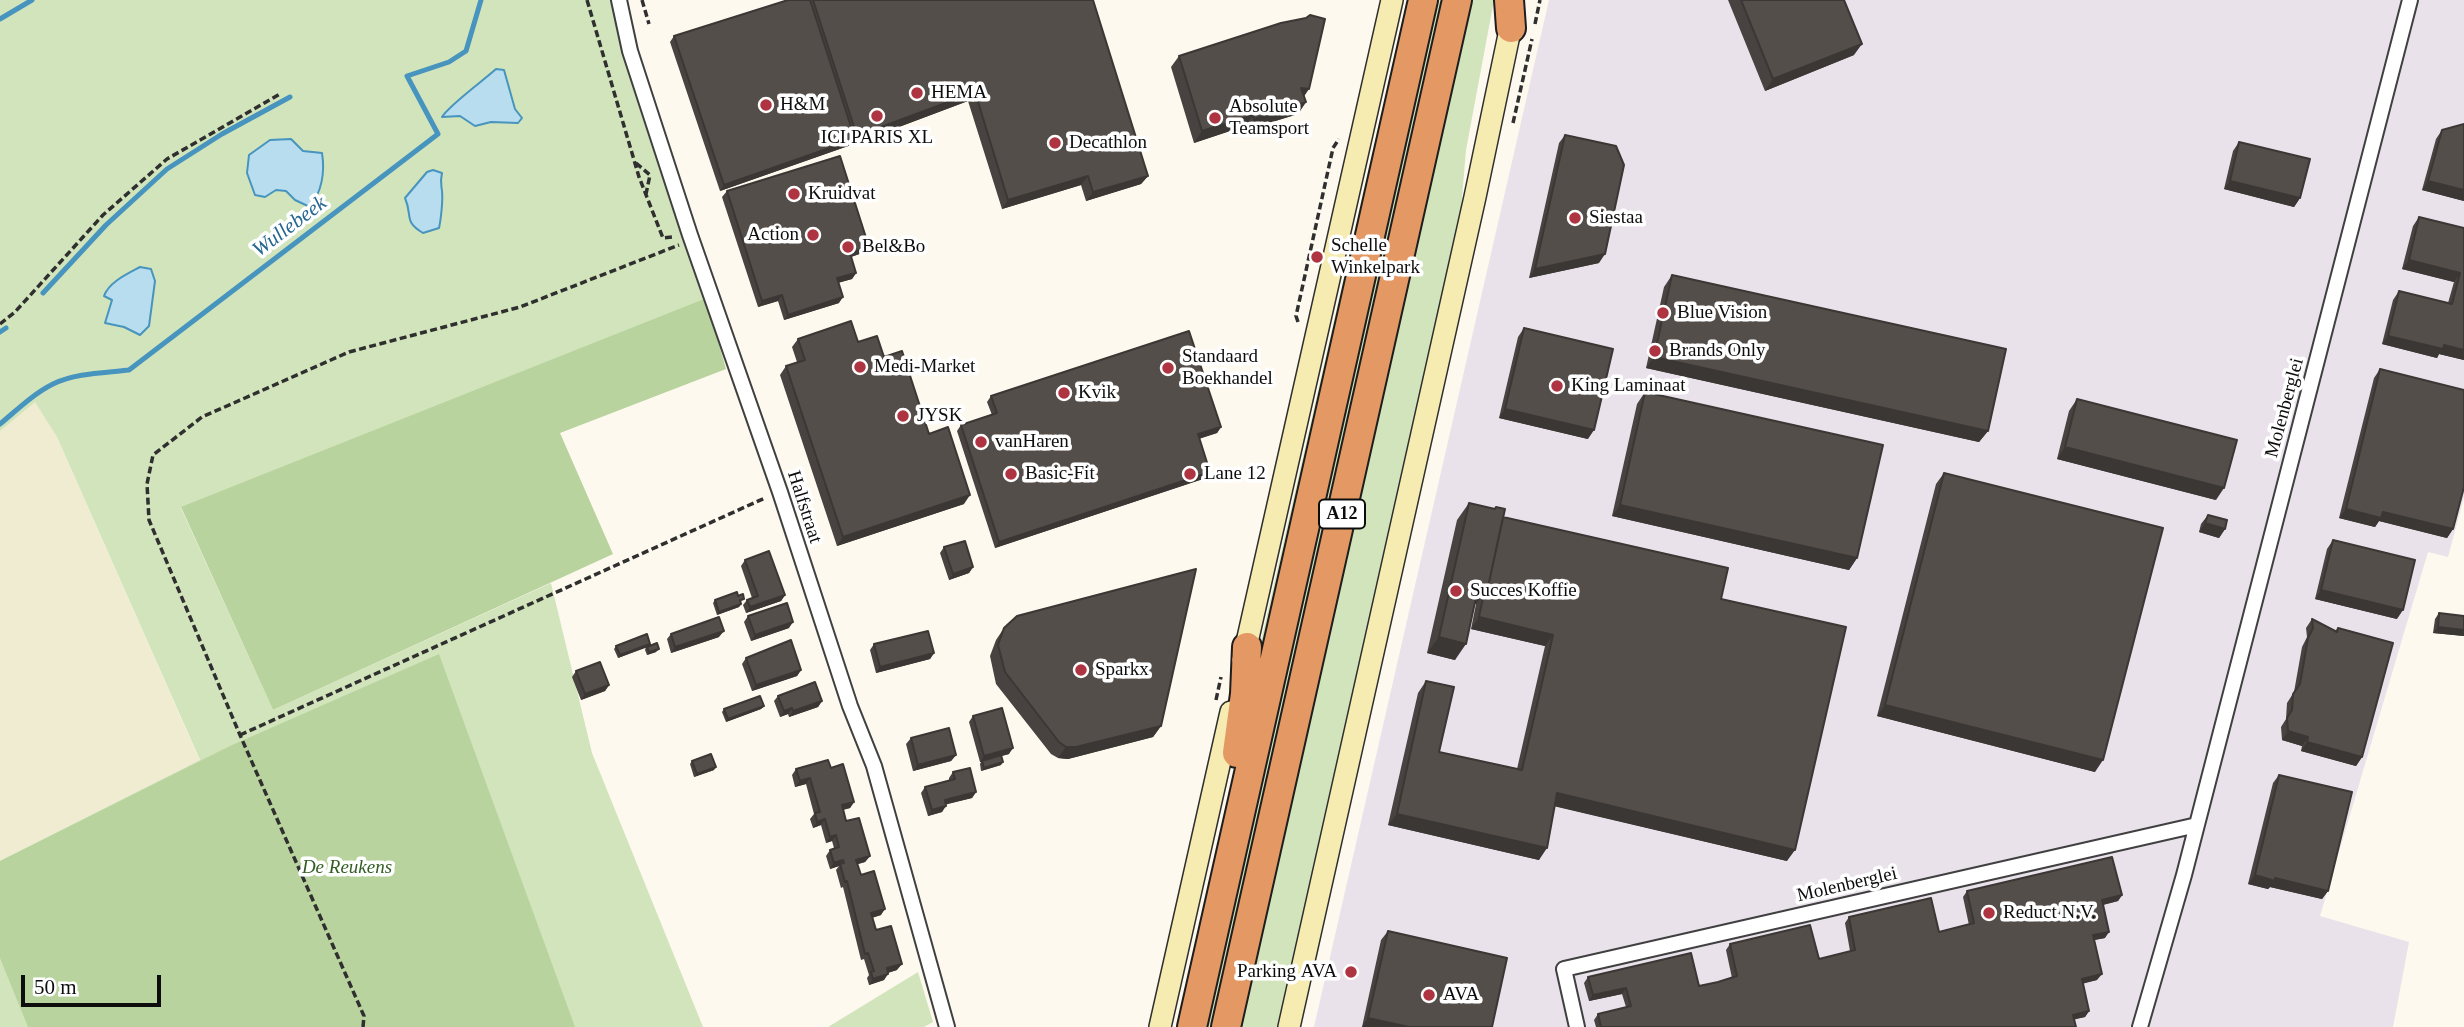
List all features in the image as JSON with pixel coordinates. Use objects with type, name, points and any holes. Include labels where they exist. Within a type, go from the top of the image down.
[{"type":"highway","name":"A12","points":[[1192,1027],[1423,0]]},
{"type":"highway","name":"A12","points":[[1226,1027],[1457,0]]},
{"type":"highway","points":[[1509,0],[1511,29]]},
{"type":"highway","points":[[1237,825],[1234,770],[1245,694],[1247,647]]},
{"type":"main road","points":[[1160,1027],[1392,0]]},
{"type":"main road","points":[[1289,1027],[1517,0]]},
{"type":"street","name":"Halfstraat","points":[[619,0],[630,51],[687,239],[780,492],[850,706],[874,766],[947,1027]]},
{"type":"street","name":"Molenberglei","points":[[2140,1027],[2197,825],[2410,0]]},
{"type":"street","name":"Molenberglei","points":[[1577,1027],[1564,969],[2197,825]]},
{"type":"path","points":[[587,0],[635,162],[663,238],[687,239]]},
{"type":"path","points":[[642,0],[649,23]]},
{"type":"path","points":[[0,324],[15,312],[103,215],[167,159],[280,94]]},
{"type":"path","points":[[635,162],[650,175],[646,194]]},
{"type":"path","points":[[363,1027],[364,1016],[149,520],[147,484],[153,455],[202,417],[349,352],[520,307],[687,239]]},
{"type":"path","points":[[240,735],[780,492]]},
{"type":"shaded area","points":[[1549,0],[2464,0],[2464,497],[2448,557],[2428,552],[2320,916],[2409,942],[2393,1027],[1314,1027]]},
{"type":"shaded area","points":[[35,401],[57,437],[200,761],[0,861],[0,431]]},
{"type":"green space","points":[[0,0],[610,0],[706,298],[181,508],[273,710],[551,583],[592,753],[703,1027],[0,1027],[0,861],[200,760],[57,437],[35,402],[0,431]]},
{"type":"green space","points":[[1407,0],[1413,0],[1266,653],[1259,650]]},
{"type":"green space","points":[[1434,0],[1447,0],[1216,1027],[1202,1027]]},
{"type":"green space","points":[[1473,0],[1494,0],[1466,150],[1459,233],[1278,1027],[1239,1027]]},
{"type":"green space","points":[[706,298],[726,369],[560,433],[613,554],[273,710],[181,507]]},
{"type":"green space","name":"De Reukens","points":[[439,654],[575,1027],[28,1027],[0,958],[0,861],[230,746]]},
{"type":"green space","points":[[918,972],[933,1022],[924,1027],[828,1027]]},
{"type":"water","points":[[496,69],[504,70],[515,109],[522,118],[518,123],[491,122],[475,126],[460,116],[442,117],[459,100]]},
{"type":"water","points":[[291,139],[303,151],[322,153],[322,181],[310,207],[295,200],[286,191],[276,190],[265,197],[255,195],[247,173],[249,155],[270,140]]},
{"type":"water","points":[[433,170],[442,173],[440,224],[439,228],[423,233],[413,225],[405,198],[427,172]]},
{"type":"water","points":[[140,267],[151,269],[155,281],[149,326],[140,335],[124,327],[105,323],[112,300],[104,296],[114,283]]},
{"type":"building","points":[[788,0],[810,0],[855,139],[724,185],[674,36]]},
{"type":"building","name":"Decathlon","points":[[813,0],[1093,0],[1148,176],[1093,192],[1088,176],[1008,200],[975,92],[857,136]]},
{"type":"building","points":[[1741,0],[1844,0],[1862,44],[1773,79]]},
{"type":"building","points":[[1310,15],[1325,19],[1309,89],[1301,88],[1306,102],[1254,119],[1253,115],[1202,131],[1179,56]]},
{"type":"building","points":[[2464,124],[2464,190],[2428,181],[2442,130]]},
{"type":"building","name":"Siestaa","points":[[1565,135],[1616,146],[1624,165],[1605,254],[1535,269]]},
{"type":"building","points":[[2239,142],[2310,159],[2300,198],[2230,181]]},
{"type":"building","points":[[840,156],[869,247],[850,253],[856,273],[837,278],[843,297],[788,315],[782,295],[762,301],[727,191]]},
{"type":"building","points":[[2419,217],[2464,228],[2464,350],[2444,345],[2443,349],[2388,336],[2399,291],[2452,304],[2460,273],[2409,260]]},
{"type":"building","points":[[1672,275],[2006,349],[1988,431],[1654,357]]},
{"type":"building","points":[[851,321],[858,342],[877,336],[884,357],[902,351],[929,434],[948,427],[970,495],[843,537],[786,366],[805,360],[798,339]]},
{"type":"building","points":[[1524,328],[1613,349],[1594,430],[1505,409]]},
{"type":"building","points":[[1189,331],[1221,427],[1198,434],[1210,472],[999,542],[961,425],[997,413],[991,396]]},
{"type":"building","points":[[2380,369],[2464,390],[2464,487],[2453,529],[2383,512],[2381,518],[2346,509]]},
{"type":"building","points":[[1645,392],[1883,445],[1857,558],[1620,505]]},
{"type":"building","points":[[2077,399],[2237,440],[2224,488],[2065,447]]},
{"type":"building","points":[[1944,473],[2163,528],[2103,760],[1885,705]]},
{"type":"building","points":[[1469,503],[1505,509],[1488,587],[1478,588],[1466,644],[1439,637]]},
{"type":"building","points":[[2208,515],[2227,520],[2225,529],[2205,523]]},
{"type":"building","points":[[1503,517],[1728,568],[1721,599],[1846,627],[1795,850],[1557,793],[1547,848],[1397,814],[1426,681],[1454,687],[1439,752],[1522,770],[1553,635],[1479,617]]},
{"type":"building","points":[[2333,540],[2415,560],[2403,610],[2321,590]]},
{"type":"building","points":[[965,541],[973,567],[953,574],[944,547]]},
{"type":"building","points":[[769,551],[785,595],[750,607],[747,600],[758,596],[745,560]]},
{"type":"building","name":"Sparkx","points":[[1196,569],[1161,726],[1076,747],[1066,747],[1059,742],[1005,672],[998,645],[1004,628],[1017,616]]},
{"type":"building","points":[[737,592],[738,596],[743,594],[741,604],[719,612],[715,600]]},
{"type":"building","points":[[787,603],[793,622],[755,635],[748,616]]},
{"type":"building","points":[[2439,613],[2464,616],[2464,630],[2438,627]]},
{"type":"building","points":[[719,617],[724,631],[675,647],[671,634]]},
{"type":"building","points":[[2312,619],[2337,632],[2338,628],[2393,643],[2362,757],[2307,742],[2308,737],[2288,731],[2287,718],[2292,710],[2293,694],[2300,684],[2308,638],[2313,628]]},
{"type":"building","points":[[928,631],[934,653],[880,667],[874,644]]},
{"type":"building","points":[[647,634],[650,644],[620,655],[616,646]]},
{"type":"building","points":[[791,640],[801,670],[756,685],[746,658]]},
{"type":"building","points":[[657,643],[659,649],[649,652],[647,647]]},
{"type":"building","points":[[600,662],[609,685],[585,694],[576,671]]},
{"type":"building","points":[[815,682],[822,701],[793,711],[792,708],[784,711],[778,696]]},
{"type":"building","points":[[760,696],[764,706],[728,719],[724,709]]},
{"type":"building","points":[[1002,708],[1013,748],[984,756],[973,716]]},
{"type":"building","points":[[949,728],[956,755],[918,765],[911,738]]},
{"type":"building","points":[[711,754],[716,767],[697,774],[692,761]]},
{"type":"building","points":[[1001,755],[1003,762],[984,768],[982,761]]},
{"type":"building","points":[[828,760],[831,768],[843,764],[854,802],[842,805],[846,821],[859,818],[870,856],[856,860],[861,875],[874,871],[885,909],[871,913],[876,930],[891,926],[902,964],[887,968],[888,974],[873,979],[871,972],[874,971],[868,953],[865,954],[847,881],[845,882],[840,864],[844,863],[843,860],[834,863],[830,850],[839,847],[836,835],[830,837],[825,819],[817,822],[815,813],[820,812],[810,778],[800,781],[796,769]]},
{"type":"building","points":[[970,768],[976,792],[945,800],[946,806],[932,810],[925,787],[955,779],[953,772]]},
{"type":"building","points":[[2279,775],[2352,792],[2328,891],[2255,875]]},
{"type":"building","points":[[2112,857],[2122,895],[2102,900],[2109,932],[2093,935],[2102,974],[2082,979],[2089,1011],[2073,1015],[2076,1027],[1601,1027],[1598,1014],[1631,1006],[1626,988],[1593,995],[1588,977],[1691,953],[1699,986],[1718,982],[1737,976],[1730,944],[1810,925],[1819,959],[1855,950],[1849,917],[1931,898],[1939,932],[1974,923],[1967,891]]},
{"type":"building","points":[[1388,931],[1507,958],[1492,1027],[1409,1027],[1368,1018]]},
{"type":"waterway","points":[[0,19],[32,0]]},
{"type":"waterway","name":"Wullebeek","points":[[0,424],[32,397],[62,380],[129,370],[438,134],[407,76],[449,62],[466,51],[481,0]]},
{"type":"waterway","points":[[43,293],[106,225],[167,169],[222,134],[290,97]]},
{"type":"waterway","points":[[0,332],[6,328]]},
{"type":"place","name":"HEMA","points":[[917,93]]},
{"type":"place","name":"H&M","points":[[766,105]]},
{"type":"place","name":"ICI PARIS XL","points":[[877,116]]},
{"type":"place","name":"Absolute Teamsport","points":[[1215,118]]},
{"type":"place","name":"Decathlon","points":[[1055,143]]},
{"type":"place","name":"Kruidvat","points":[[794,194]]},
{"type":"place","name":"Siestaa","points":[[1575,218]]},
{"type":"place","name":"Action","points":[[813,235]]},
{"type":"place","name":"Bel&Bo","points":[[848,247]]},
{"type":"place","name":"Schelle Winkelpark","points":[[1317,257]]},
{"type":"place","name":"Blue Vision","points":[[1663,313]]},
{"type":"place","name":"Brands Only","points":[[1655,351]]},
{"type":"place","name":"Medi-Market","points":[[860,367]]},
{"type":"place","name":"Standaard Boekhandel","points":[[1168,368]]},
{"type":"place","name":"King Laminaat","points":[[1557,386]]},
{"type":"place","name":"Kvik","points":[[1064,393]]},
{"type":"place","name":"JYSK","points":[[903,416]]},
{"type":"place","name":"vanHaren","points":[[981,442]]},
{"type":"place","name":"Basic-Fit","points":[[1011,474]]},
{"type":"place","name":"Lane 12","points":[[1190,474]]},
{"type":"place","name":"Succes Koffie","points":[[1456,591]]},
{"type":"place","name":"Sparkx","points":[[1081,670]]},
{"type":"place","name":"Reduct N.V.","points":[[1989,913]]},
{"type":"place","name":"Parking AVA","points":[[1351,972]]},
{"type":"place","name":"AVA","points":[[1429,995]]}]
